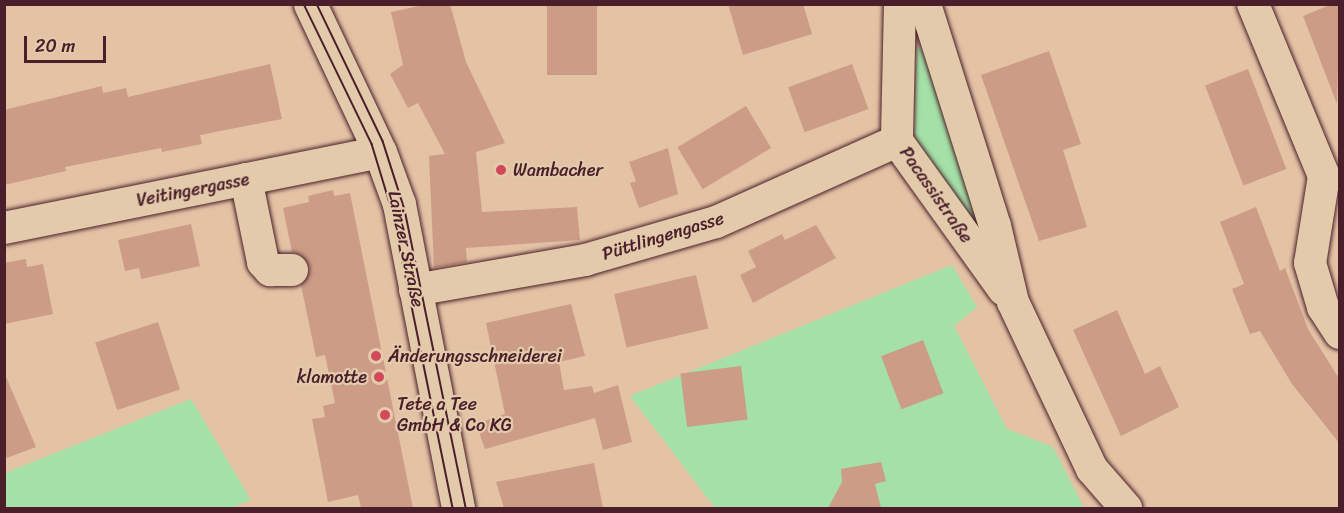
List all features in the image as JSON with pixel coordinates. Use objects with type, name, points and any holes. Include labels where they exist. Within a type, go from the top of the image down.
[{"type":"main road","name":"Lainzer Straße","points":[[310,4],[380,152],[399,204],[458,508]]},
{"type":"street","name":"Pacassistraße","points":[[900,4],[897,141],[1013,302],[1092,469],[1126,508]]},
{"type":"street","name":"Pacassistraße","points":[[925,4],[995,226],[1013,302]]},
{"type":"street","points":[[1253,4],[1324,176],[1310,263],[1323,308],[1340,333]]},
{"type":"street","name":"Püttlingengasse","points":[[415,290],[585,260],[716,222],[897,141]]},
{"type":"street","name":"Veitingergasse","points":[[4,228],[380,152]]},
{"type":"street","points":[[246,180],[263,262],[270,270],[291,270]]},
{"type":"green space","points":[[921,45],[930,45],[982,219],[977,221],[971,221],[914,139],[916,50]]},
{"type":"green space","points":[[952,265],[977,307],[954,326],[1007,429],[1053,447],[1084,508],[715,508],[630,396]]},
{"type":"green space","points":[[191,399],[251,500],[230,508],[5,508],[5,473]]},
{"type":"building","points":[[428,4],[450,4],[466,62],[505,143],[476,152],[482,212],[577,207],[580,240],[466,248],[467,262],[434,268],[429,156],[445,154],[418,103],[408,108],[390,74],[403,65],[391,12]]},
{"type":"building","points":[[547,4],[597,4],[597,75],[547,75]]},
{"type":"building","points":[[728,4],[803,4],[812,34],[743,55]]},
{"type":"building","points":[[1332,4],[1340,4],[1337,104],[1303,16]]},
{"type":"building","points":[[1049,51],[1081,144],[1063,150],[1087,227],[1039,241],[981,75]]},
{"type":"building","points":[[270,64],[282,119],[200,135],[202,144],[162,152],[161,148],[65,167],[66,171],[4,185],[4,110],[102,86],[103,93],[126,88],[128,97]]},
{"type":"building","points":[[852,64],[868,109],[805,132],[788,87]]},
{"type":"building","points":[[1248,69],[1286,169],[1243,185],[1205,85]]},
{"type":"building","points":[[746,106],[771,148],[703,189],[677,147]]},
{"type":"building","points":[[668,148],[678,194],[639,208],[630,183],[636,181],[629,162]]},
{"type":"building","points":[[333,190],[334,196],[350,193],[413,508],[361,508],[358,495],[328,502],[312,419],[325,417],[323,406],[335,403],[325,355],[316,357],[301,285],[310,269],[301,255],[292,252],[283,208],[309,202],[308,196]]},
{"type":"building","points":[[1256,207],[1280,271],[1285,268],[1308,329],[1340,380],[1340,444],[1292,384],[1260,331],[1250,334],[1232,289],[1244,284],[1220,222]]},
{"type":"building","points":[[191,224],[200,266],[141,279],[139,268],[125,271],[118,240]]},
{"type":"building","points":[[816,225],[836,258],[753,303],[740,275],[756,267],[748,251],[782,234],[785,240]]},
{"type":"building","points":[[26,259],[27,267],[43,264],[53,314],[4,324],[4,263]]},
{"type":"building","points":[[696,275],[708,329],[627,347],[614,294]]},
{"type":"building","points":[[571,304],[585,356],[559,362],[564,390],[592,386],[594,393],[618,385],[632,442],[603,450],[595,418],[485,449],[476,424],[505,414],[486,323]]},
{"type":"building","points":[[1117,310],[1145,374],[1160,366],[1179,407],[1121,436],[1073,330]]},
{"type":"building","points":[[158,322],[180,390],[117,410],[95,342]]},
{"type":"building","points":[[923,340],[943,393],[901,409],[881,356]]},
{"type":"building","points":[[741,366],[748,420],[687,427],[680,373]]},
{"type":"building","points":[[4,372],[36,447],[4,459]]},
{"type":"building","points":[[881,462],[886,481],[875,484],[881,508],[828,508],[842,482],[841,469]]},
{"type":"building","points":[[594,463],[603,508],[504,508],[496,482]]},
{"type":"tram line","points":[[304,4],[372,144],[393,213],[453,508]]},
{"type":"tram line","points":[[317,4],[383,141],[405,210],[466,508]]},
{"type":"place","name":"Wambacher","points":[[501,170]]},
{"type":"place","name":"Änderungsschneiderei","points":[[376,356]]},
{"type":"place","name":"klamotte","points":[[379,377]]},
{"type":"place","name":"Tete a Tee GmbH & Co KG","points":[[385,415]]}]
